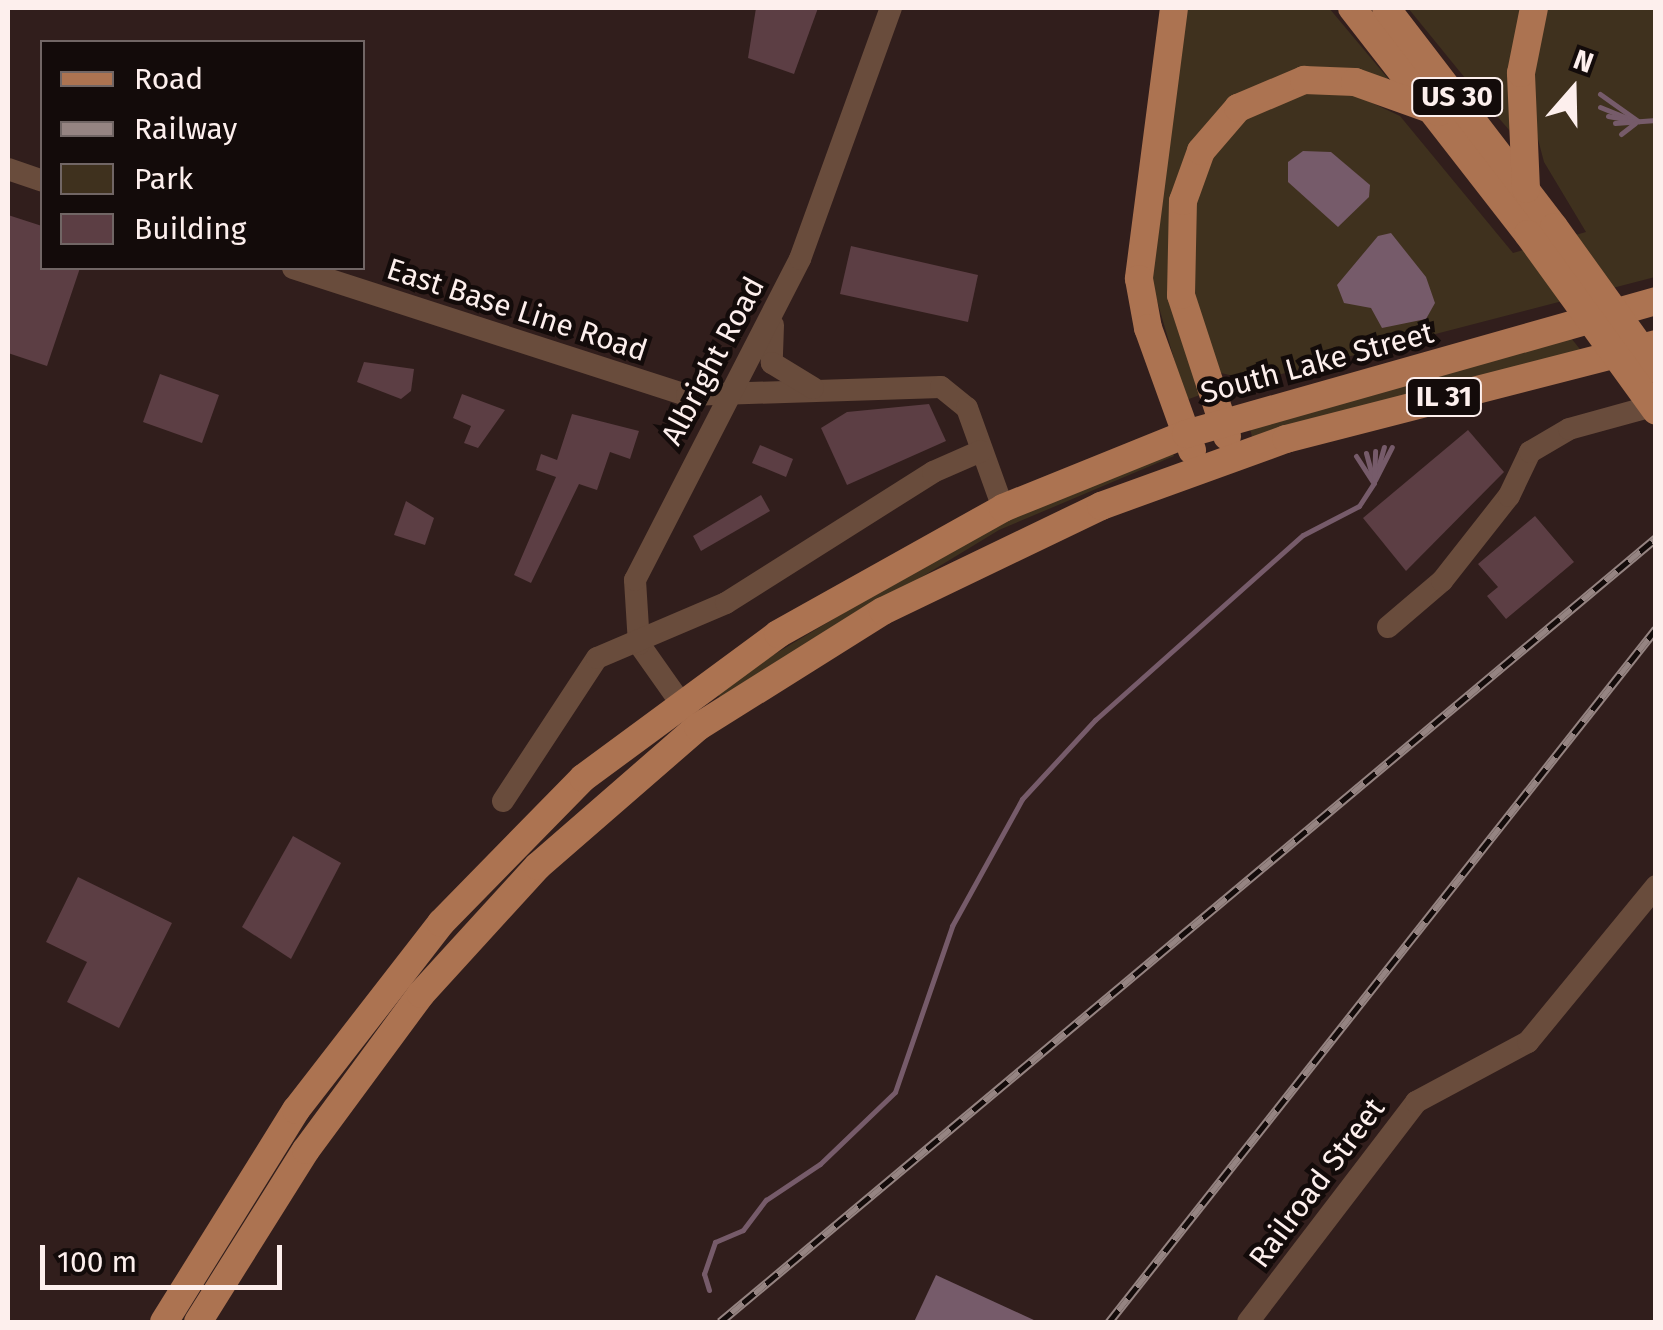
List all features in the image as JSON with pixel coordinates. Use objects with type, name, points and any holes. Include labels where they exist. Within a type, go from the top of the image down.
[{"type":"main road","points":[[1174,8],[1139,279],[1199,467]]},
{"type":"main road","name":"US 30","points":[[1352,8],[1656,368]]},
{"type":"main road","name":"US 30","points":[[1386,8],[1526,189],[1541,231],[1656,408]]},
{"type":"main road","points":[[1526,189],[1521,73],[1534,8]]},
{"type":"main road","points":[[1234,456],[1186,326],[1179,268],[1186,186],[1218,126],[1258,96],[1304,80],[1355,82],[1440,112]]},
{"type":"main road","name":"South Lake Street","points":[[1003,508],[1222,420],[1656,301]]},
{"type":"main road","name":"IL 31","points":[[198,1322],[298,1163],[421,994],[538,866],[698,727],[883,612],[1034,535],[1199,467],[1656,344]]},
{"type":"main road","name":"IL 31","points":[[164,1322],[296,1110],[406,964],[528,829],[679,703],[838,597],[1003,508]]},
{"type":"street","name":"Albright Road","points":[[698,727],[639,644],[631,603],[638,568],[775,313],[891,8]]},
{"type":"street","points":[[8,169],[40,180]]},
{"type":"street","name":"East Base Line Road","points":[[299,270],[621,377],[726,398],[918,384],[950,390],[967,408],[981,451]]},
{"type":"street","points":[[775,313],[772,363],[796,384],[826,391]]},
{"type":"street","points":[[1388,627],[1442,581],[1509,496],[1530,452],[1569,430],[1656,408]]},
{"type":"street","points":[[503,801],[589,664],[726,603],[933,472],[981,451],[1003,508]]},
{"type":"street","name":"Railroad Street","points":[[1248,1322],[1416,1102],[1528,1042],[1656,886]]},
{"type":"green space","points":[[1184,8],[1329,8],[1396,88],[1289,74],[1249,90],[1200,136],[1171,301],[1200,395],[1186,400],[1151,280]]},
{"type":"green space","points":[[1408,8],[1524,8],[1516,138],[1478,94]]},
{"type":"green space","points":[[1546,8],[1655,8],[1655,277],[1255,381],[1221,373],[1193,309],[1189,229],[1204,170],[1238,123],[1304,91],[1351,93],[1400,116],[1513,253],[1586,232],[1544,162],[1535,128],[1531,80]]},
{"type":"green space","points":[[1571,338],[1583,353],[1252,437],[1249,424]]},
{"type":"green space","points":[[1171,450],[1174,456],[999,530],[721,699],[715,690],[987,527]]},
{"type":"shaded area","points":[[1303,151],[1331,152],[1370,185],[1369,197],[1338,227],[1288,182],[1288,162]]},
{"type":"shaded area","points":[[1391,233],[1426,277],[1435,303],[1426,319],[1382,328],[1371,308],[1344,303],[1337,285],[1378,236]]},
{"type":"shaded area","points":[[936,1275],[1036,1321],[914,1322]]},
{"type":"building","points":[[756,8],[818,8],[794,74],[748,58]]},
{"type":"building","points":[[8,215],[40,225],[40,270],[79,270],[47,366],[8,353]]},
{"type":"building","points":[[851,246],[978,275],[968,322],[840,294]]},
{"type":"building","points":[[364,362],[414,369],[411,391],[401,399],[357,382]]},
{"type":"building","points":[[160,374],[219,395],[202,443],[143,422]]},
{"type":"building","points":[[462,394],[505,410],[478,448],[464,443],[471,426],[453,418]]},
{"type":"building","points":[[929,404],[946,441],[847,485],[821,428],[847,412]]},
{"type":"building","points":[[572,414],[639,431],[630,459],[610,452],[597,490],[579,484],[531,583],[514,575],[556,477],[536,470],[541,454],[557,460]]},
{"type":"building","points":[[1468,430],[1504,472],[1406,571],[1363,518]]},
{"type":"building","points":[[760,445],[793,459],[786,477],[752,463]]},
{"type":"building","points":[[761,495],[770,511],[701,551],[693,536]]},
{"type":"building","points":[[406,501],[434,518],[425,545],[394,535]]},
{"type":"building","points":[[1535,516],[1574,562],[1506,619],[1487,596],[1498,587],[1478,564]]},
{"type":"building","points":[[293,836],[341,863],[291,959],[242,927]]},
{"type":"building","points":[[78,877],[172,923],[119,1028],[67,1002],[87,962],[46,942]]},
{"type":"waterway","points":[[1600,94],[1638,121]]},
{"type":"waterway","points":[[1600,107],[1630,119]]},
{"type":"waterway","points":[[1608,116],[1625,119]]},
{"type":"waterway","points":[[1615,123],[1656,120]]},
{"type":"waterway","points":[[1621,134],[1635,123]]},
{"type":"waterway","points":[[1377,471],[1384,447]]},
{"type":"waterway","points":[[1375,480],[1392,447]]},
{"type":"waterway","points":[[709,1290],[704,1274],[715,1242],[743,1230],[766,1200],[820,1164],[895,1092],[952,926],[1022,799],[1095,720],[1303,535],[1359,506],[1374,483],[1375,451]]},
{"type":"waterway","points":[[1366,453],[1372,475]]},
{"type":"waterway","points":[[1356,456],[1372,481]]},
{"type":"railway","points":[[720,1322],[1656,538]]},
{"type":"railway","points":[[1109,1322],[1656,629]]}]
